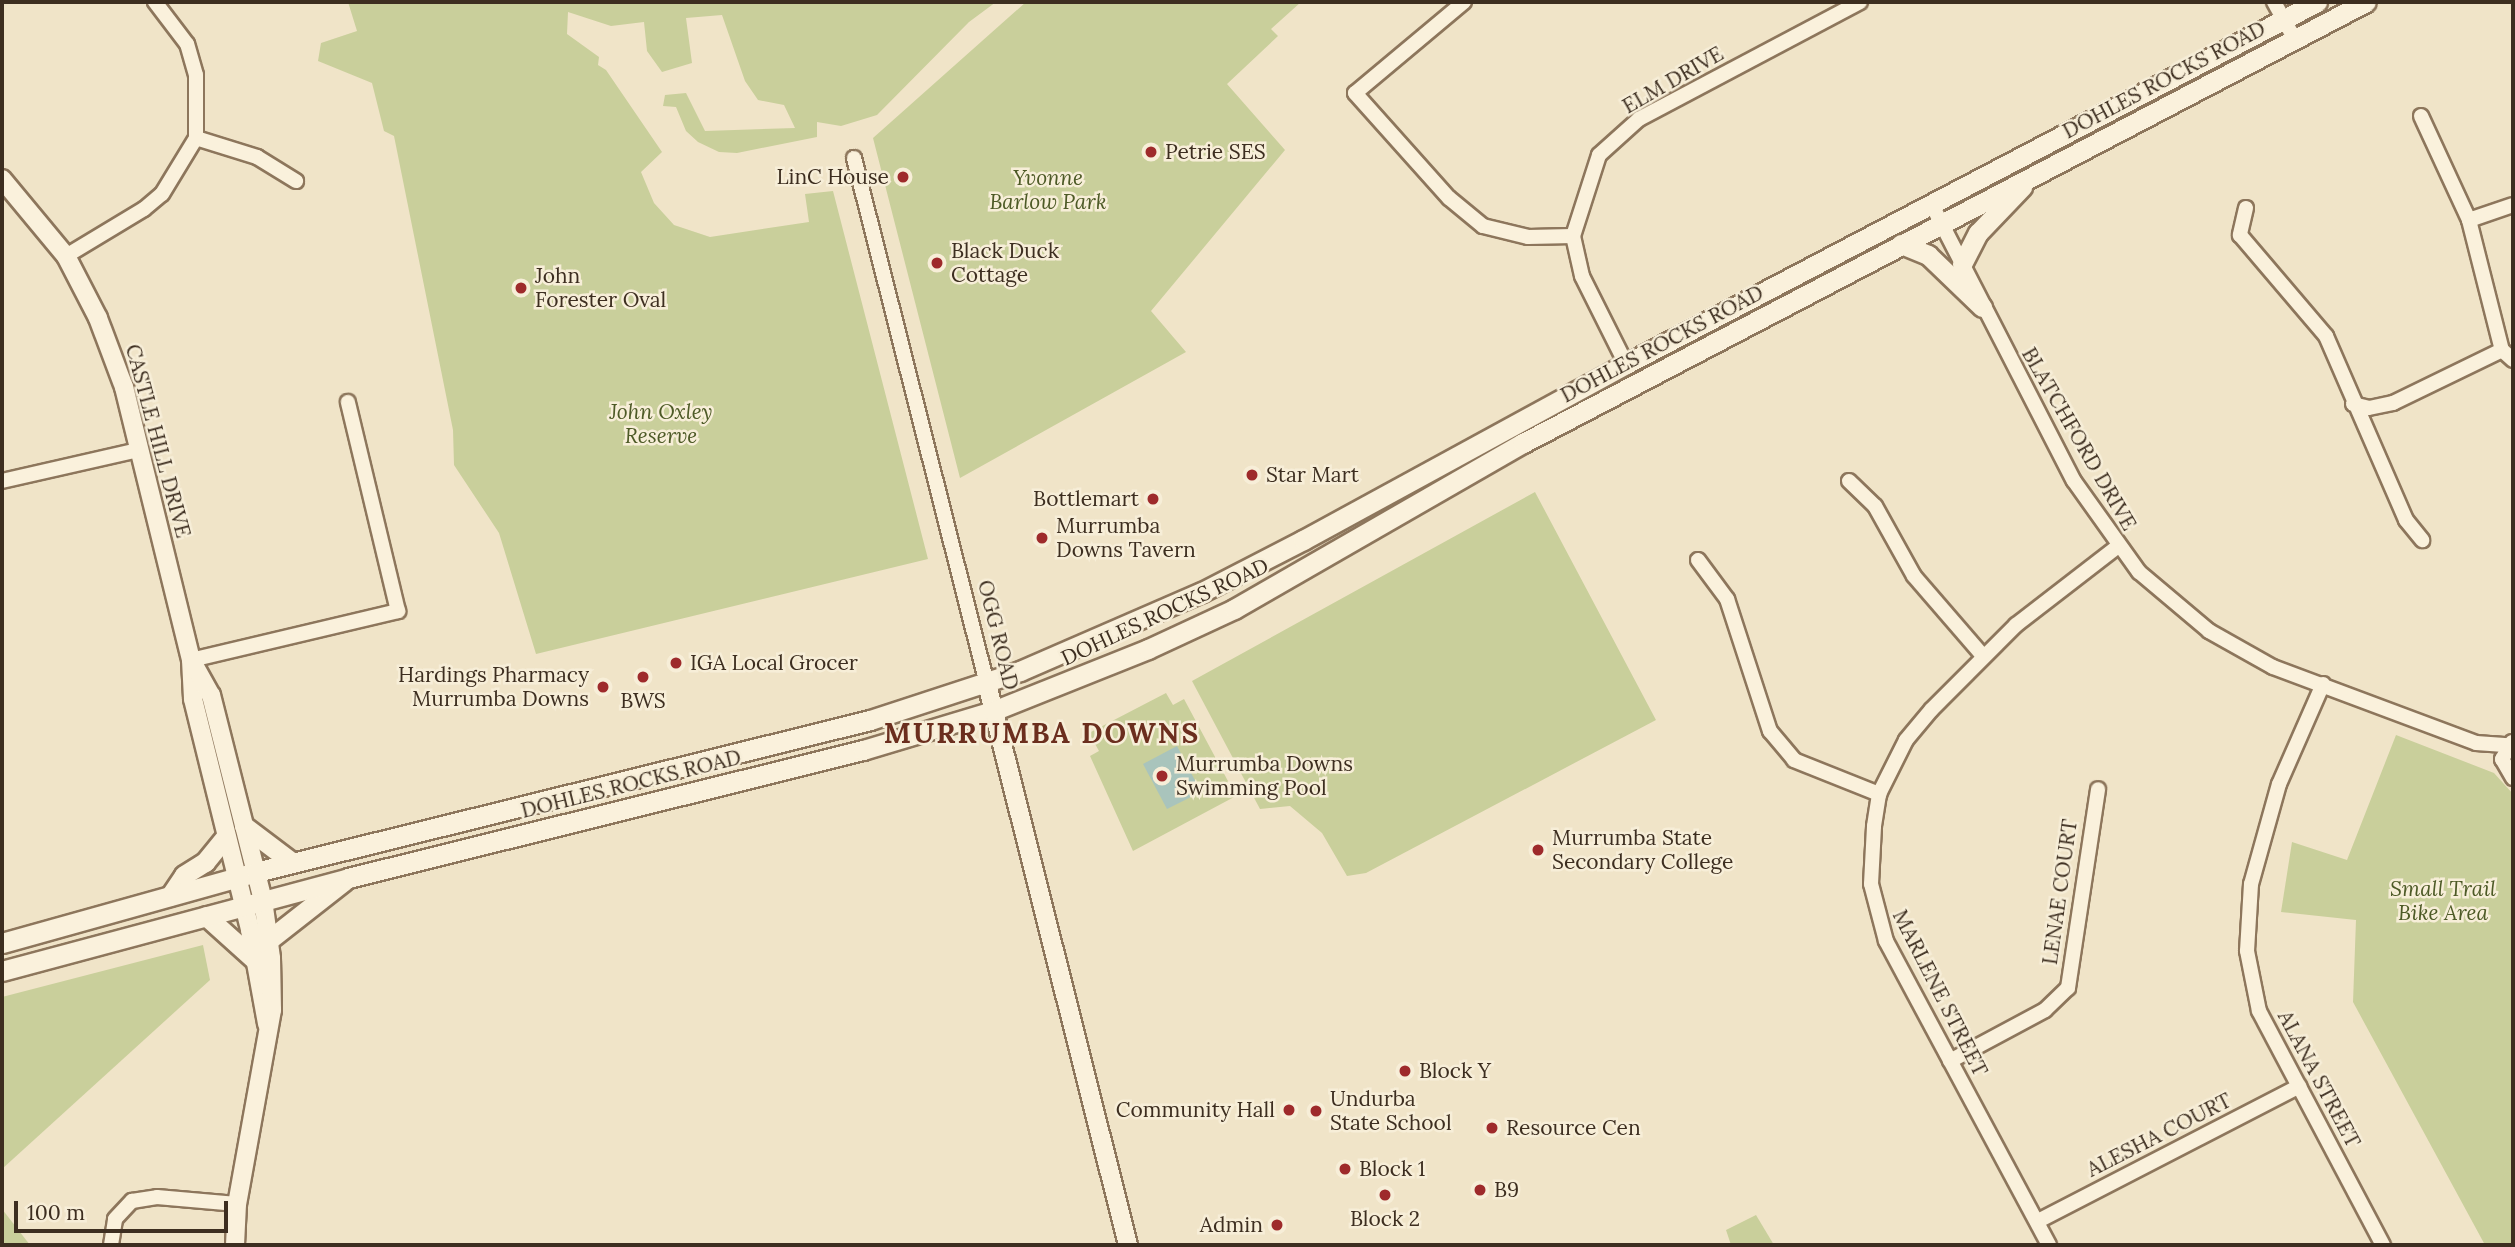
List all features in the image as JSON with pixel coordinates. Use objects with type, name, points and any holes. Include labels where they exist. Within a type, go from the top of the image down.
[{"type":"main road","name":"DOHLES ROCKS ROAD","points":[[2,971],[348,878],[863,750],[993,711],[1234,609],[1523,443],[1901,244],[1937,214],[2317,2]]},
{"type":"main road","name":"DOHLES ROCKS ROAD","points":[[2,943],[293,863],[858,723],[987,684],[1202,592],[1626,364],[1937,214],[2038,172],[2366,2]]},
{"type":"main road","points":[[1962,264],[1978,233],[2038,172]]},
{"type":"main road","points":[[1901,244],[1928,255],[1982,307]]},
{"type":"main road","points":[[244,826],[293,863]]},
{"type":"main road","points":[[170,896],[184,875],[205,862],[226,836]]},
{"type":"main road","points":[[270,939],[348,878]]},
{"type":"main road","points":[[206,916],[255,960]]},
{"type":"street","points":[[66,256],[162,194],[196,138],[197,75],[187,44],[155,2]]},
{"type":"street","points":[[1464,2],[1355,93],[1449,198],[1483,226],[1528,237],[1573,236],[1582,276],[1626,364]]},
{"type":"street","name":"ELM DRIVE","points":[[1573,236],[1599,155],[1639,119],[1860,2]]},
{"type":"street","points":[[2274,2],[2294,38]]},
{"type":"street","points":[[2353,404],[2369,408],[2393,403],[2508,355],[2469,220],[2421,116]]},
{"type":"street","points":[[196,138],[257,157],[296,181]]},
{"type":"street","name":"OGG ROAD","points":[[853,158],[1128,1245]]},
{"type":"street","name":"CASTLE HILL DRIVE","points":[[2,179],[66,256],[110,346],[139,450],[191,660],[193,699],[226,836],[247,875]]},
{"type":"street","points":[[2469,220],[2513,205]]},
{"type":"street","points":[[2246,208],[2240,235],[2326,336],[2353,404],[2406,520],[2422,540]]},
{"type":"street","name":"BLATCHFORD DRIVE","points":[[1937,214],[1982,307],[2080,491],[2117,547],[2149,581],[2209,631],[2273,667],[2476,743],[2503,764],[2513,778]]},
{"type":"street","points":[[191,660],[398,611],[348,402]]},
{"type":"street","points":[[2,481],[139,450]]},
{"type":"street","points":[[1849,481],[1875,506],[1914,576],[1983,656]]},
{"type":"street","name":"MARLENE STREET","points":[[2049,1245],[1886,941],[1875,911],[1871,884],[1879,794],[1906,740],[1983,656],[2117,547]]},
{"type":"street","points":[[1698,560],[1727,599],[1770,731],[1794,760],[1879,794]]},
{"type":"street","name":"CASTLE HILL DRIVE","points":[[191,660],[211,695],[244,826],[247,875]]},
{"type":"street","name":"ALANA STREET","points":[[2323,684],[2279,784],[2251,884],[2247,951],[2259,1011],[2383,1245]]},
{"type":"street","name":"BLATCHFORD DRIVE","points":[[2476,743],[2510,743]]},
{"type":"street","points":[[2503,764],[2510,743]]},
{"type":"street","name":"LENAE COURT","points":[[1950,1061],[2045,1010],[2068,988],[2098,789]]},
{"type":"street","points":[[235,1245],[237,1204],[263,1077],[267,1024],[255,960],[253,903],[247,875]]},
{"type":"street","points":[[253,903],[270,939],[272,1010],[267,1024]]},
{"type":"street","name":"ALESHA COURT","points":[[2038,1221],[2299,1086]]},
{"type":"street","points":[[111,1245],[116,1219],[132,1201],[157,1197],[237,1204]]},
{"type":"green space","name":"John Oxley Reserve","points":[[348,2],[996,2],[969,22],[877,115],[841,126],[817,122],[817,137],[737,153],[719,152],[698,142],[686,131],[676,107],[663,106],[665,95],[686,93],[705,131],[795,128],[784,105],[758,100],[745,81],[722,15],[686,18],[692,63],[662,72],[647,51],[644,22],[611,26],[568,12],[567,34],[599,57],[598,65],[606,70],[662,152],[641,172],[654,203],[674,225],[710,237],[809,222],[805,194],[833,191],[928,559],[536,654],[499,533],[454,465],[453,430],[394,136],[384,131],[372,83],[318,61],[321,43],[357,31]]},
{"type":"green space","name":"Yvonne Barlow Park","points":[[1026,2],[1301,2],[1271,29],[1278,36],[1227,84],[1285,150],[1151,311],[1186,352],[960,478],[873,138]]},
{"type":"green space","points":[[1535,492],[1656,720],[1366,873],[1347,876],[1322,833],[1290,806],[1260,809],[1192,681]]},
{"type":"green space","name":"Murrumba Downs Swimming Pool","points":[[1166,693],[1173,705],[1184,699],[1236,796],[1133,851],[1090,756],[1099,751],[1089,733]]},
{"type":"green space","name":"Small Trail Bike Area","points":[[2396,735],[2494,773],[2513,794],[2513,1245],[2485,1245],[2353,1002],[2356,920],[2281,912],[2292,842],[2347,860]]},
{"type":"green space","points":[[203,945],[210,980],[2,1169],[2,997]]},
{"type":"green space","points":[[2,1209],[30,1245],[2,1245]]},
{"type":"green space","points":[[1756,1215],[1774,1245],[1731,1245],[1726,1230]]},
{"type":"water","points":[[1177,746],[1201,792],[1167,809],[1143,764]]},
{"type":"place","name":"Petrie SES","points":[[1151,152]]},
{"type":"place","name":"LinC House","points":[[903,177]]},
{"type":"place","name":"Black Duck Cottage","points":[[937,263]]},
{"type":"place","name":"John Forester Oval","points":[[521,288]]},
{"type":"place","name":"Star Mart","points":[[1252,475]]},
{"type":"place","name":"Bottlemart","points":[[1153,499]]},
{"type":"place","name":"Murrumba Downs Tavern","points":[[1042,538]]},
{"type":"place","name":"IGA Local Grocer","points":[[676,663]]},
{"type":"place","name":"BWS","points":[[643,677]]},
{"type":"place","name":"Hardings Pharmacy Murrumba Downs","points":[[603,687]]},
{"type":"place","name":"Murrumba Downs Swimming Pool","points":[[1162,776]]},
{"type":"place","name":"Murrumba State Secondary College","points":[[1538,850]]},
{"type":"place","name":"Block Y","points":[[1405,1071]]},
{"type":"place","name":"Community Hall","points":[[1289,1110]]},
{"type":"place","name":"Undurba State School","points":[[1316,1111]]},
{"type":"place","name":"Resource Cen","points":[[1492,1128]]},
{"type":"place","name":"Block 1","points":[[1345,1169]]},
{"type":"place","name":"B9","points":[[1480,1190]]},
{"type":"place","name":"Block 2","points":[[1385,1195]]},
{"type":"place","name":"Admin","points":[[1277,1225]]},
{"type":"district","name":"MURRUMBA DOWNS","points":[[1042,733]]}]
